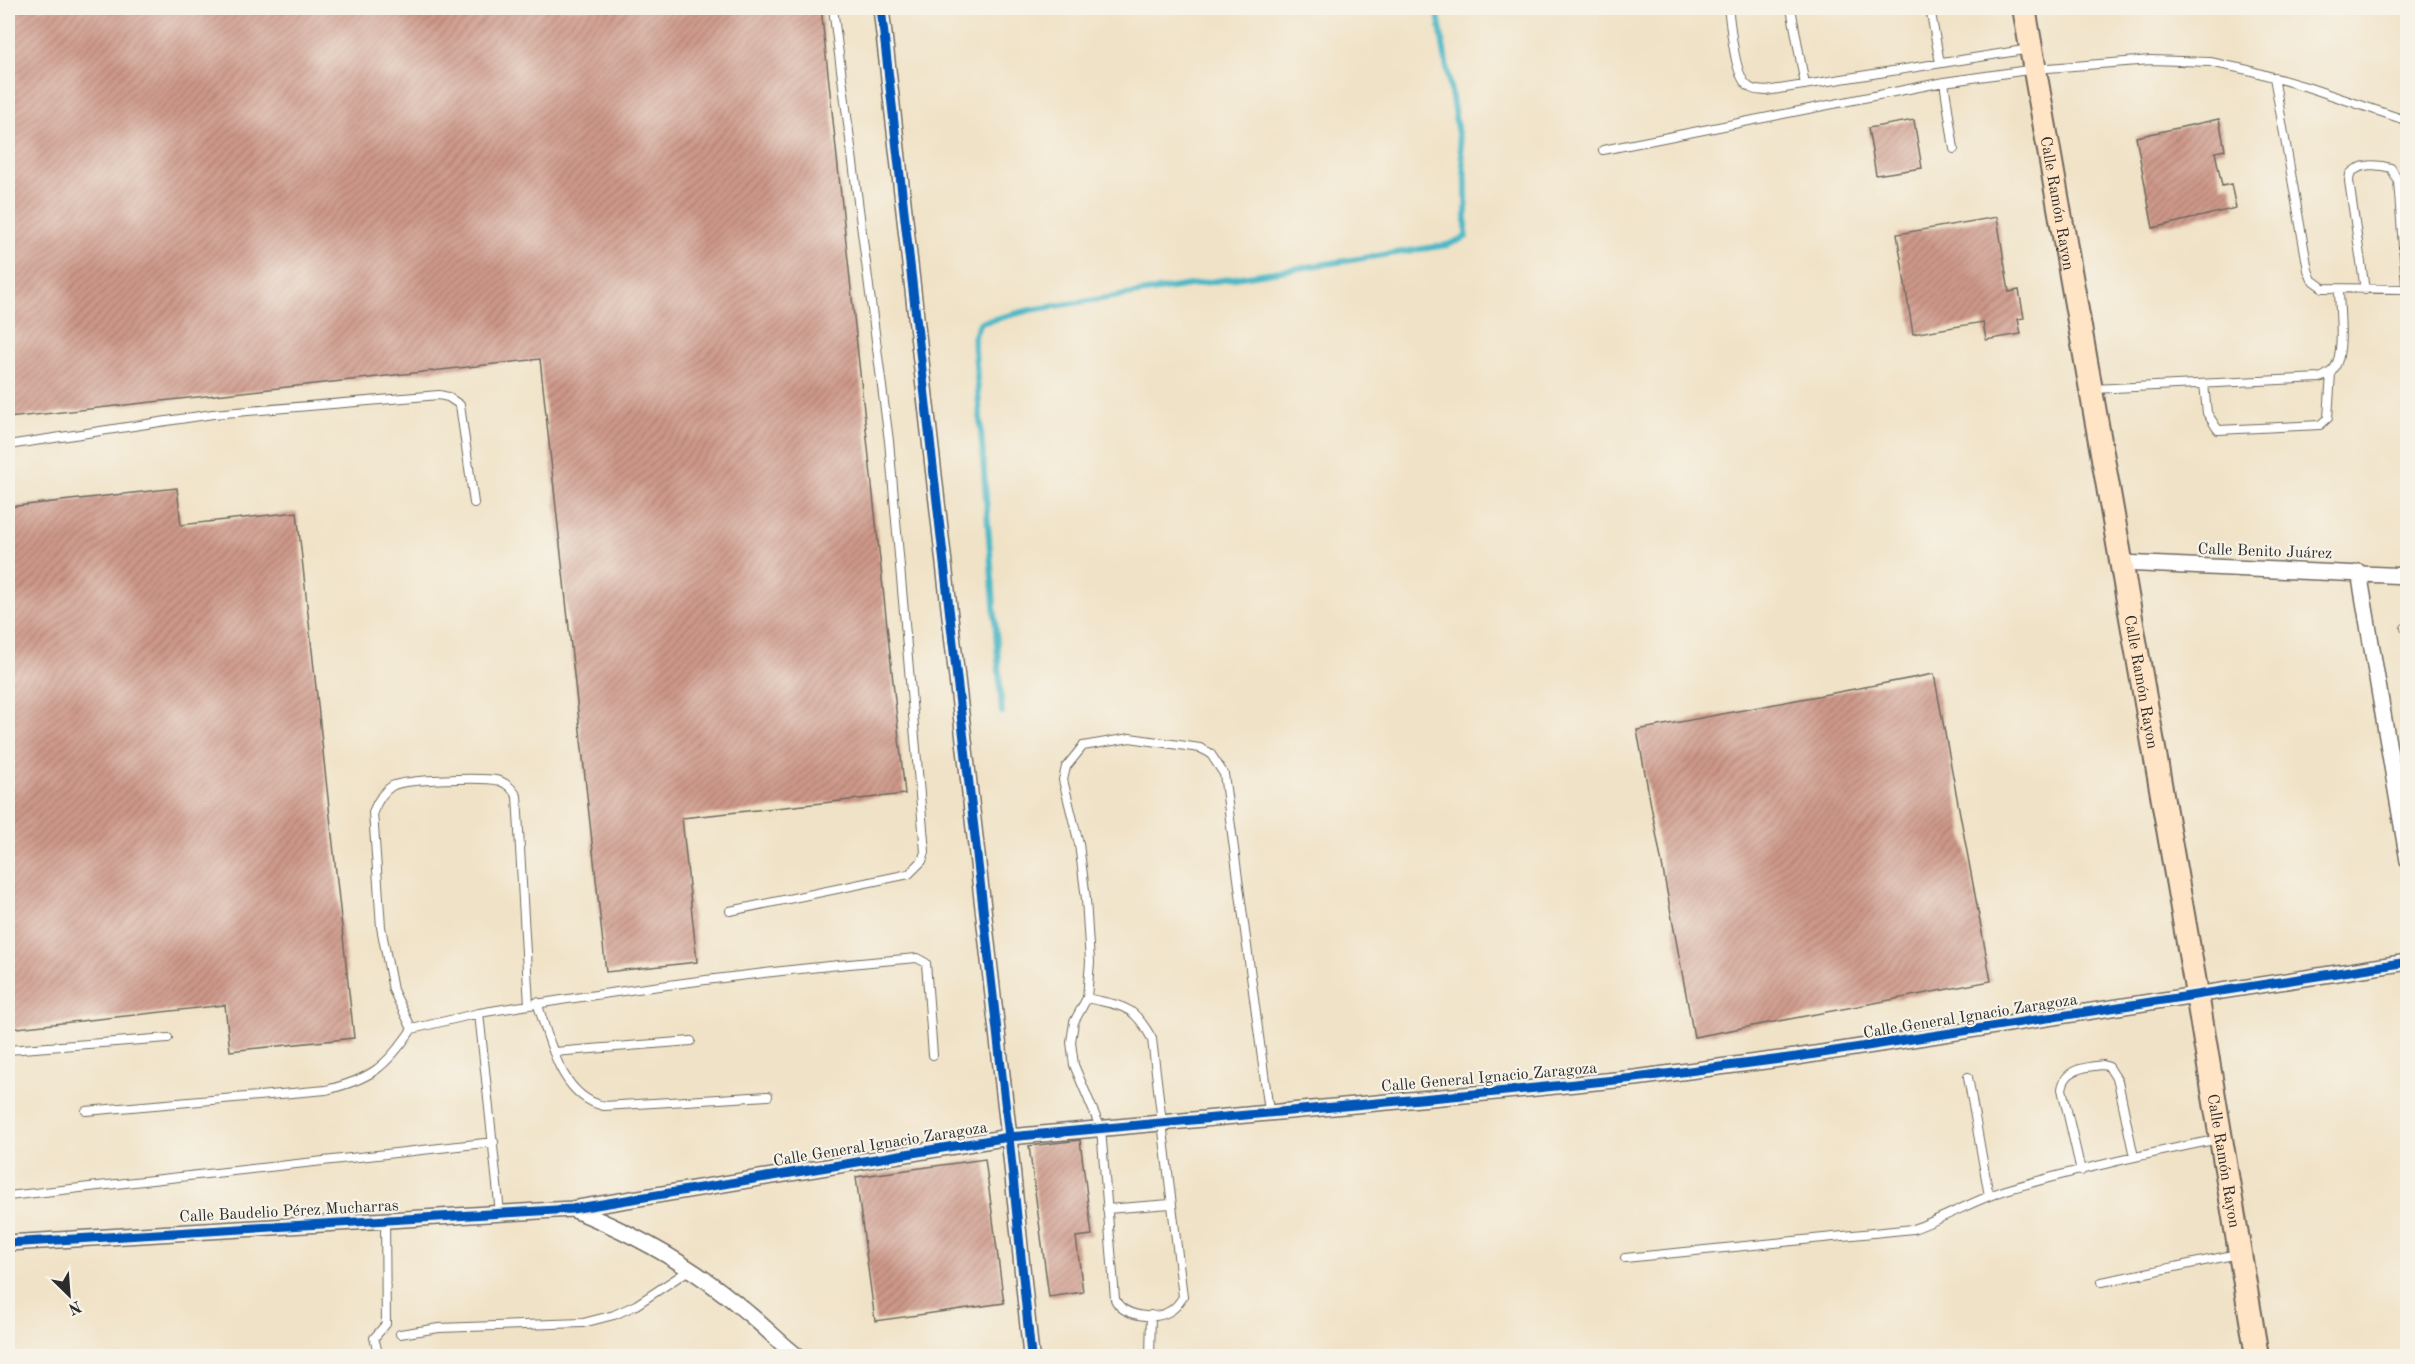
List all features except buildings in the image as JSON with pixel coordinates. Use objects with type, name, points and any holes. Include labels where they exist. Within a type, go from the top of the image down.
[{"type":"main road","name":"Calle Ramón Rayon","points":[[2024,8],[2197,994],[2257,1356]]},
{"type":"street","points":[[881,8],[1009,1137],[1031,1356]]},
{"type":"street","name":"Calle Benito Juárez","points":[[2121,563],[2408,576]]},
{"type":"street","points":[[2359,572],[2408,861]]},
{"type":"street","name":"Calle General Ignacio Zaragoza","points":[[572,1209],[1009,1137],[1658,1075],[1958,1034],[2408,962]]},
{"type":"street","name":"Calle Baudelio Pérez Mucharras","points":[[8,1243],[572,1209],[613,1225],[689,1270],[749,1314],[778,1349],[797,1356]]},
{"type":"lane","points":[[730,911],[909,874],[922,861],[925,852],[889,441],[833,8]]},
{"type":"lane","points":[[1728,8],[1739,71],[1745,84],[1755,90],[1766,91],[1940,63],[2033,59],[2210,62],[2274,77],[2408,121]]},
{"type":"lane","points":[[1791,8],[1805,85]]},
{"type":"lane","points":[[1930,8],[1940,63]]},
{"type":"lane","points":[[1603,150],[1944,82],[2033,59]]},
{"type":"lane","points":[[2274,77],[2308,270],[2317,285],[2339,289],[2406,289]]},
{"type":"lane","points":[[1944,82],[1954,149]]},
{"type":"lane","points":[[2365,290],[2349,181],[2350,174],[2360,167],[2382,165],[2391,168],[2398,181],[2408,312]]},
{"type":"lane","points":[[2091,389],[2320,378],[2331,373],[2336,366],[2339,354],[2339,289]]},
{"type":"lane","points":[[2204,384],[2207,413],[2218,430],[2320,425],[2328,418],[2331,373]]},
{"type":"lane","points":[[8,446],[213,414],[439,395],[448,397],[460,405],[474,503]]},
{"type":"lane","points":[[1087,998],[1128,1007],[1139,1016],[1152,1039],[1182,1297],[1171,1311],[1151,1315],[1127,1313],[1115,1299],[1101,1129],[1074,1065],[1071,1042],[1074,1022],[1087,998],[1090,962],[1086,899],[1079,844],[1063,780],[1066,767],[1083,746],[1130,738],[1200,748],[1210,753],[1224,774],[1269,1111]]},
{"type":"lane","points":[[412,1029],[393,990],[381,927],[373,812],[378,800],[394,784],[450,779],[497,780],[512,788],[517,796],[533,1004],[570,1084],[593,1103],[604,1106],[768,1096]]},
{"type":"lane","points":[[86,1110],[326,1090],[354,1083],[370,1075],[397,1051],[412,1029],[479,1013],[792,968],[916,958],[926,963],[933,1055]]},
{"type":"lane","points":[[479,1013],[500,1214]]},
{"type":"lane","points":[[8,1050],[168,1038]]},
{"type":"lane","points":[[554,1052],[691,1041]]},
{"type":"lane","points":[[2080,1171],[2062,1089],[2063,1081],[2069,1073],[2079,1069],[2103,1065],[2114,1073],[2118,1081],[2134,1157]]},
{"type":"lane","points":[[1968,1077],[1989,1196]]},
{"type":"lane","points":[[1625,1258],[1913,1229],[1941,1219],[1989,1196],[2134,1157],[2220,1138]]},
{"type":"lane","points":[[8,1196],[494,1142]]},
{"type":"lane","points":[[1107,1209],[1170,1204]]},
{"type":"lane","points":[[379,1356],[374,1338],[386,1324],[385,1220]]},
{"type":"lane","points":[[2102,1282],[2240,1254]]},
{"type":"lane","points":[[400,1334],[439,1328],[583,1323],[614,1315],[636,1305],[689,1270]]},
{"type":"lane","points":[[1150,1356],[1151,1315]]},
{"type":"waterway","points":[[1002,712],[974,338],[980,323],[1030,310],[1447,245],[1466,237],[1466,182],[1437,8]]},
{"type":"cycle path","points":[[881,8],[1009,1137],[1031,1356]]},
{"type":"cycle path","points":[[8,1243],[572,1209],[1009,1137],[1635,1078],[1796,1057],[2408,962]]}]
